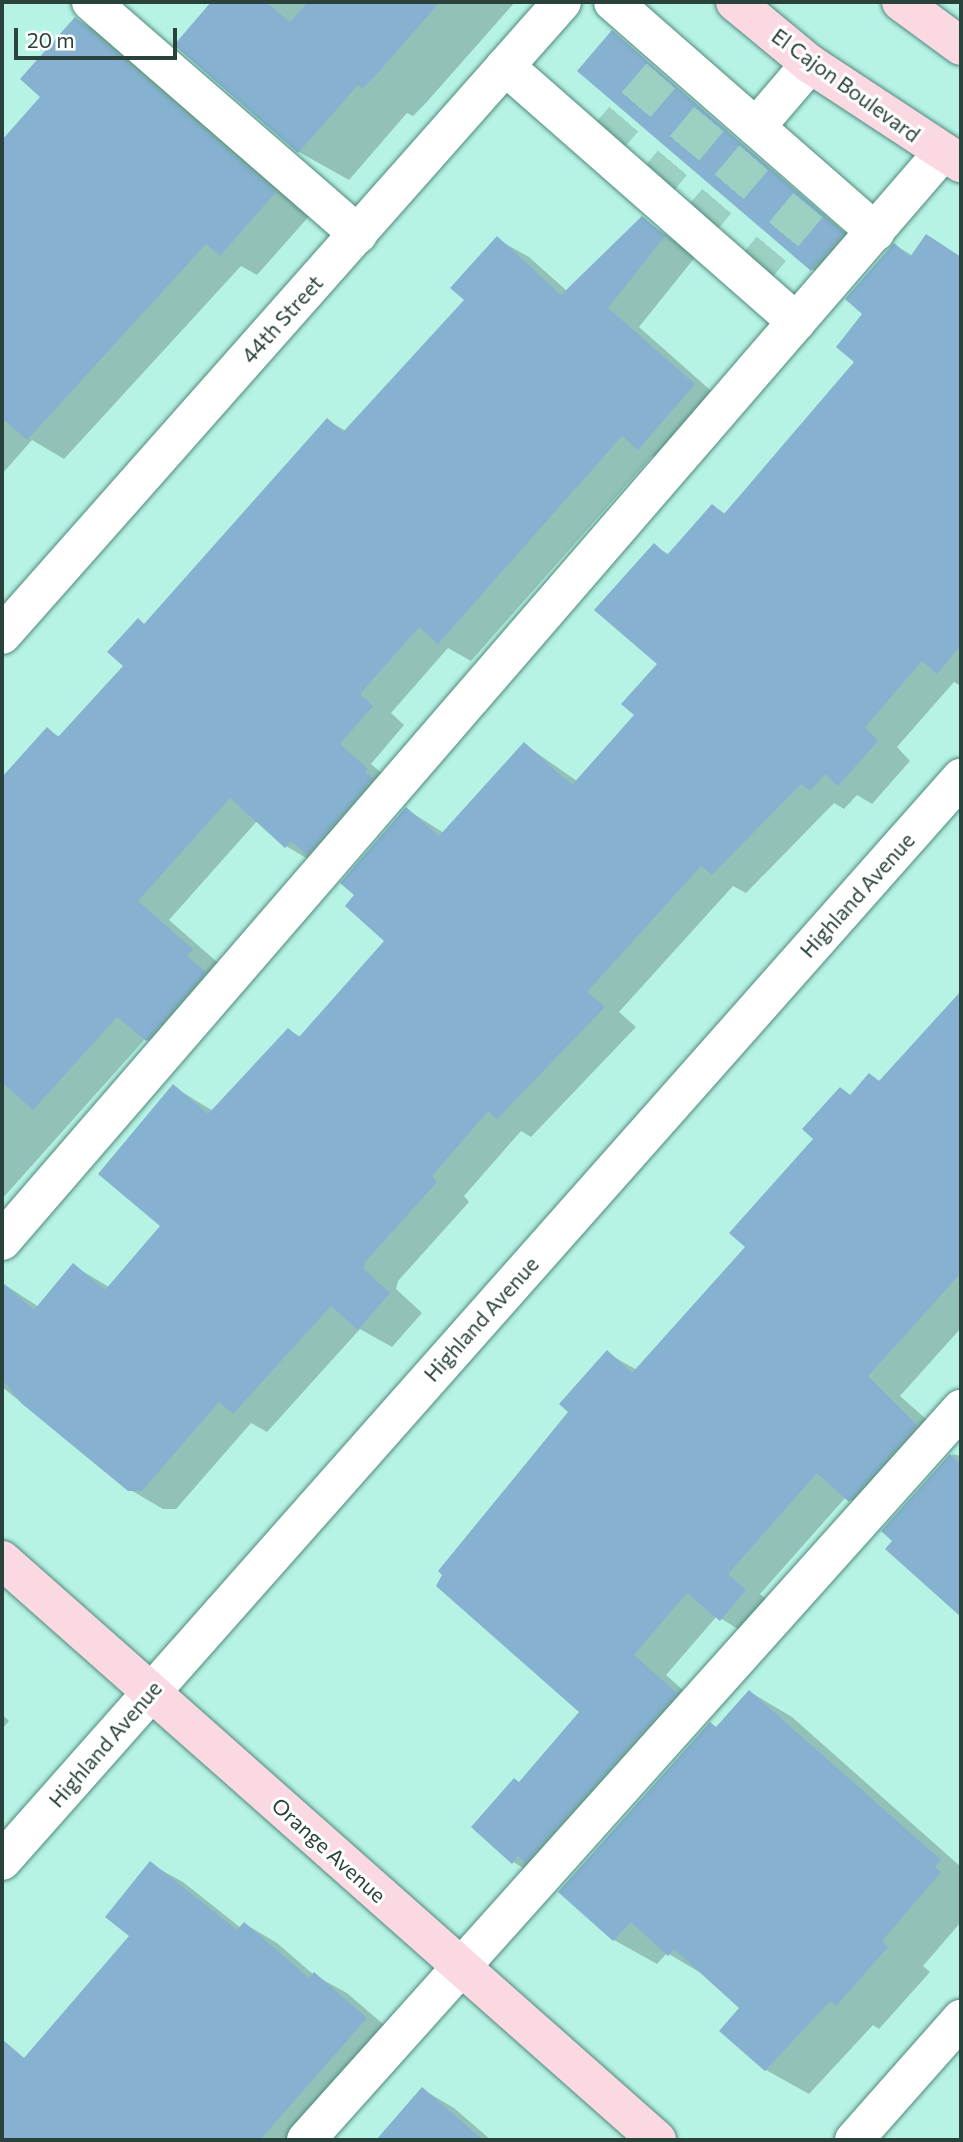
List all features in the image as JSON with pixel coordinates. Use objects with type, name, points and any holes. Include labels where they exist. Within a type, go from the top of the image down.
[{"type":"main road","name":"El Cajon Boulevard","points":[[735,2],[810,64],[952,158]]},
{"type":"main road","points":[[901,2],[961,46]]},
{"type":"main road","name":"Orange Avenue","points":[[2,1560],[657,2140]]},
{"type":"street","points":[[91,2],[358,234]]},
{"type":"street","name":"44th Street","points":[[2,635],[562,2]]},
{"type":"street","points":[[613,2],[876,232]]},
{"type":"street","points":[[756,127],[810,64]]},
{"type":"street","points":[[505,66],[796,322]]},
{"type":"street","points":[[2,1241],[796,322],[876,232],[952,158]]},
{"type":"street","name":"Highland Avenue","points":[[2,1861],[961,778]]},
{"type":"street","points":[[306,2140],[961,1409]]},
{"type":"street","points":[[853,2140],[961,2019]]},
{"type":"building","points":[[211,2],[266,2],[290,22],[308,2],[440,2],[376,75],[362,89],[358,85],[298,153],[174,45]]},
{"type":"building","points":[[75,17],[276,192],[220,256],[206,244],[27,440],[2,418],[2,140],[40,97],[20,79]]},
{"type":"building","points":[[612,30],[844,233],[811,271],[577,71]]},
{"type":"building","points":[[642,216],[665,236],[608,308],[695,384],[638,450],[622,436],[438,644],[419,627],[360,694],[373,706],[340,744],[368,769],[365,772],[373,778],[307,855],[291,841],[285,848],[230,798],[138,901],[193,949],[187,956],[206,972],[146,1041],[117,1017],[33,1110],[2,1082],[2,777],[47,727],[58,737],[123,666],[107,652],[138,618],[144,624],[327,418],[343,432],[464,300],[450,288],[497,236],[561,295]]},
{"type":"building","points":[[926,234],[961,257],[961,645],[937,674],[922,661],[865,727],[878,741],[838,786],[825,774],[810,791],[801,784],[712,875],[701,866],[587,992],[605,1007],[497,1119],[488,1111],[432,1176],[437,1182],[365,1262],[364,1269],[390,1293],[358,1330],[331,1306],[233,1414],[219,1402],[142,1491],[128,1491],[21,1403],[2,1379],[2,1282],[34,1310],[73,1263],[105,1290],[160,1226],[98,1174],[173,1084],[208,1114],[288,1028],[299,1037],[384,941],[345,906],[354,895],[340,883],[406,807],[439,836],[524,742],[572,785],[634,715],[621,704],[657,664],[594,610],[654,543],[667,555],[712,504],[724,514],[854,362],[836,347],[862,314],[845,299],[894,243],[910,257]]},
{"type":"building","points":[[961,991],[961,1273],[868,1376],[917,1425],[849,1502],[817,1473],[728,1574],[746,1590],[720,1621],[687,1593],[634,1655],[677,1693],[525,1863],[518,1856],[512,1864],[471,1827],[514,1778],[519,1782],[579,1712],[436,1586],[442,1575],[438,1571],[568,1412],[559,1404],[607,1350],[632,1373],[745,1247],[729,1233],[813,1139],[802,1129],[840,1087],[850,1095],[869,1073],[879,1081]]},
{"type":"building","points":[[950,1454],[961,1464],[961,1617],[885,1549],[892,1541],[881,1531]]},
{"type":"building","points":[[749,1690],[941,1860],[935,1867],[941,1872],[882,1941],[888,1947],[836,2006],[830,2001],[765,2071],[719,2031],[739,2008],[674,1949],[668,1956],[631,1922],[613,1941],[558,1892],[710,1722],[716,1727]]},
{"type":"building","points":[[150,1861],[237,1930],[244,1922],[309,1978],[314,1972],[367,2018],[260,2140],[2,2140],[2,2039],[24,2058],[129,1936],[105,1917]]},
{"type":"building","points":[[422,2087],[483,2140],[376,2140]]},
{"type":"tunnel","points":[[599,148],[677,57]]},
{"type":"tunnel","points":[[648,192],[725,100]]},
{"type":"tunnel","points":[[692,230],[770,139]]},
{"type":"tunnel","points":[[747,278],[824,186]]}]
